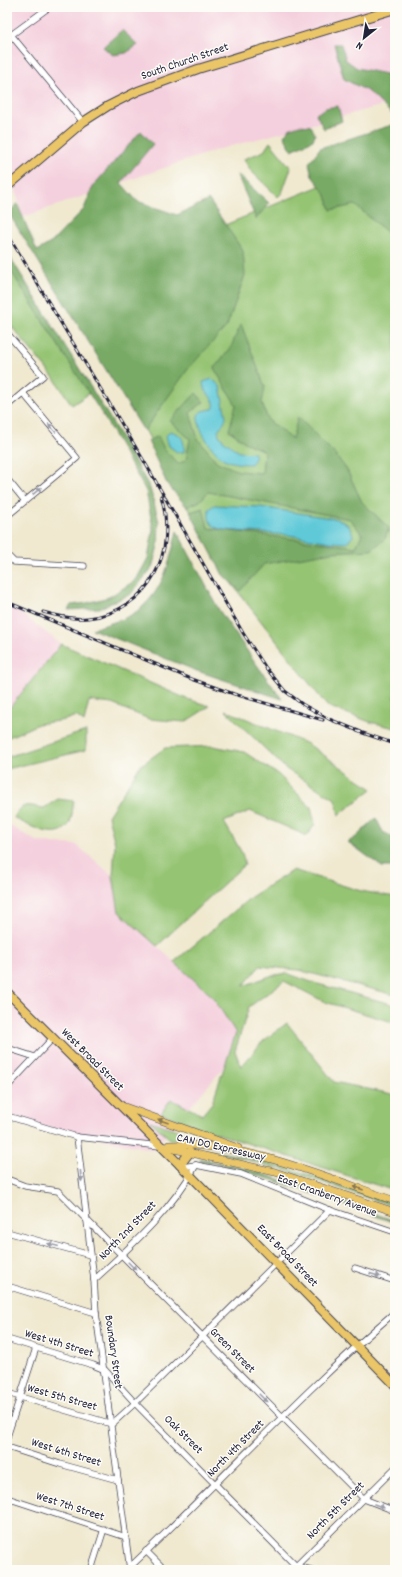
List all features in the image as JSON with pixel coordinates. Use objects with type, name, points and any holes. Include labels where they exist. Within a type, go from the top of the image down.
[{"type":"highway","name":"South Church Street","points":[[7,187],[83,122],[108,106],[136,92],[215,64],[395,9]]},
{"type":"highway","name":"West Broad Street","points":[[7,992],[122,1106],[160,1146]]},
{"type":"highway","name":"East Broad Street","points":[[160,1146],[277,1263],[395,1385]]},
{"type":"highway","points":[[181,1166],[190,1152]]},
{"type":"main road","points":[[122,1106],[266,1157]]},
{"type":"main road","name":"CAN DO Expressway","points":[[160,1146],[183,1145],[224,1149],[266,1157],[395,1201]]},
{"type":"main road","name":"CAN DO Expressway","points":[[160,1146],[275,1172],[395,1212]]},
{"type":"street","points":[[48,8],[8,34],[83,122]]},
{"type":"street","points":[[7,333],[43,376],[7,406]]},
{"type":"street","points":[[7,516],[77,458],[23,393]]},
{"type":"street","points":[[7,479],[25,501]]},
{"type":"street","points":[[7,555],[14,562],[84,566]]},
{"type":"street","points":[[7,1000],[17,1002]]},
{"type":"street","points":[[7,1086],[53,1038]]},
{"type":"street","points":[[7,1048],[35,1057]]},
{"type":"street","points":[[7,1116],[77,1138],[160,1146]]},
{"type":"street","name":"Boundary Street","points":[[77,1138],[85,1218],[94,1280],[96,1313],[105,1370],[130,1568]]},
{"type":"street","name":"East Cranberry Avenue","points":[[181,1166],[196,1165],[241,1174],[330,1210],[395,1232]]},
{"type":"street","name":"North 2nd Street","points":[[94,1280],[156,1221],[191,1176],[196,1165]]},
{"type":"street","name":"Green Street","points":[[7,1179],[25,1186],[58,1191],[364,1499]]},
{"type":"street","points":[[112,1424],[330,1210]]},
{"type":"street","points":[[7,1232],[90,1255]]},
{"type":"street","points":[[355,1268],[395,1281]]},
{"type":"street","points":[[7,1286],[96,1313]]},
{"type":"street","name":"North 4th Street","points":[[130,1568],[356,1345],[395,1312]]},
{"type":"street","name":"West 4th Street","points":[[7,1339],[105,1370]]},
{"type":"street","points":[[7,1436],[36,1348]]},
{"type":"street","name":"Oak Street","points":[[105,1370],[135,1403],[216,1484],[294,1568]]},
{"type":"street","name":"West 5th Street","points":[[7,1393],[112,1424]]},
{"type":"street","name":"West 6th Street","points":[[7,1447],[118,1480]]},
{"type":"street","name":"North 5th Street","points":[[294,1568],[395,1468]]},
{"type":"street","name":"West 7th Street","points":[[7,1498],[126,1537]]},
{"type":"street","points":[[364,1499],[395,1512]]},
{"type":"street","points":[[90,1570],[104,1529]]},
{"type":"street","points":[[146,1551],[165,1570]]},
{"type":"street","points":[[294,1568],[310,1570]]},
{"type":"shaded area","points":[[7,7],[395,7],[395,102],[216,150],[23,217],[7,163]]},
{"type":"shaded area","points":[[7,603],[61,644],[7,711]]},
{"type":"shaded area","points":[[7,824],[38,842],[77,845],[113,876],[119,912],[212,996],[236,1033],[224,1067],[153,1150],[7,1118]]},
{"type":"green space","points":[[122,30],[138,45],[126,53],[113,55],[103,47]]},
{"type":"green space","points":[[334,44],[341,44],[346,60],[357,68],[395,76],[395,113],[392,114],[369,92],[344,79]]},
{"type":"green space","points":[[338,106],[342,121],[324,129],[316,114],[326,108]]},
{"type":"green space","points":[[395,124],[395,239],[355,205],[331,210],[325,193],[312,176],[309,163],[320,148]]},
{"type":"green space","points":[[299,125],[311,126],[315,134],[313,140],[292,150],[284,136],[289,129]]},
{"type":"green space","points":[[141,131],[153,144],[121,183],[137,201],[177,215],[209,200],[243,251],[245,275],[227,326],[188,369],[144,431],[9,214],[17,203],[37,251],[52,242],[84,209],[93,186]]},
{"type":"green space","points":[[270,142],[291,168],[282,193],[278,197],[250,170],[244,159],[264,151]]},
{"type":"green space","points":[[395,155],[395,728],[370,722],[327,706],[228,579],[67,290]]},
{"type":"green space","points":[[237,174],[269,203],[256,219]]},
{"type":"green space","points":[[7,252],[111,420],[150,488],[159,522],[158,546],[152,568],[131,594],[100,608],[68,610],[71,605],[87,603],[109,597],[136,580],[148,558],[153,529],[146,491],[102,414],[7,265]]},
{"type":"green space","points":[[7,253],[90,393],[72,405],[54,378],[7,321]]},
{"type":"green space","points":[[241,324],[265,387],[262,403],[268,420],[292,439],[298,417],[334,453],[347,470],[362,502],[389,528],[385,539],[371,550],[332,552],[264,564],[240,591],[223,575],[190,512],[203,508],[208,528],[356,547],[362,534],[350,519],[208,492],[200,501],[187,507],[167,484],[148,441],[158,436],[164,449],[178,464],[186,460],[190,439],[170,421],[196,393],[204,402],[190,413],[198,439],[217,462],[239,471],[262,473],[264,451],[246,443],[229,430],[236,405],[214,368],[230,349]]},
{"type":"green space","points":[[177,531],[219,610],[282,699],[197,671],[92,629],[133,614],[151,597],[158,588],[163,577],[171,555]]},
{"type":"green space","points":[[61,644],[187,699],[210,706],[185,722],[149,719],[112,704],[89,701],[84,722],[76,716],[65,720],[38,724],[7,738],[7,711]]},
{"type":"green space","points":[[225,710],[308,744],[372,789],[339,815],[335,799],[286,769]]},
{"type":"green space","points":[[86,731],[86,750],[7,769],[7,757]]},
{"type":"green space","points":[[213,746],[244,752],[279,775],[311,807],[315,824],[307,836],[250,811],[224,822],[242,853],[245,864],[157,946],[119,912],[113,876],[115,844],[108,816],[140,766],[165,748]]},
{"type":"green space","points":[[58,799],[74,801],[70,822],[59,832],[44,831],[27,825],[14,818],[23,807],[30,806],[44,808]]},
{"type":"green space","points":[[376,818],[383,832],[395,838],[395,867],[382,867],[348,842],[356,837]]},
{"type":"green space","points":[[293,870],[361,891],[395,897],[395,995],[298,970],[260,966],[243,986],[270,976],[286,973],[314,983],[395,1005],[395,1024],[325,1002],[284,981],[249,1007],[235,1051],[241,1067],[262,1042],[287,1023],[334,1082],[392,1094],[395,1096],[395,1191],[200,1128],[161,1113],[171,1099],[202,1115],[212,1103],[236,1033],[212,996],[174,962],[251,897]]},
{"type":"green space","points":[[150,1121],[215,1142],[215,1144],[170,1139]]},
{"type":"green space","points":[[206,1150],[254,1159],[302,1172],[395,1204],[395,1207],[298,1174]]},
{"type":"green space","points":[[200,1158],[241,1167],[301,1186],[395,1221],[395,1223],[285,1184],[220,1164],[200,1161]]},
{"type":"water","points":[[212,379],[220,386],[226,417],[224,423],[218,430],[219,435],[223,440],[239,452],[254,453],[254,460],[251,464],[237,463],[219,456],[203,433],[198,420],[198,415],[202,411],[213,409],[214,403],[205,390],[203,382]]},
{"type":"water","points":[[170,431],[178,434],[182,438],[184,452],[177,452],[169,446],[166,436]]},
{"type":"water","points":[[214,505],[260,507],[337,519],[348,525],[353,536],[347,543],[330,542],[288,535],[224,530],[211,524],[209,509]]},
{"type":"railway","points":[[7,233],[144,461],[243,633],[266,668],[285,691],[302,704],[329,719],[361,732]]},
{"type":"railway","points":[[43,612],[71,618],[88,618],[110,613],[128,604],[143,591],[154,575],[162,557],[165,537],[165,517],[161,496]]},
{"type":"railway","points":[[7,602],[189,678],[234,694],[323,720]]},
{"type":"railway","points":[[357,731],[395,744]]}]
